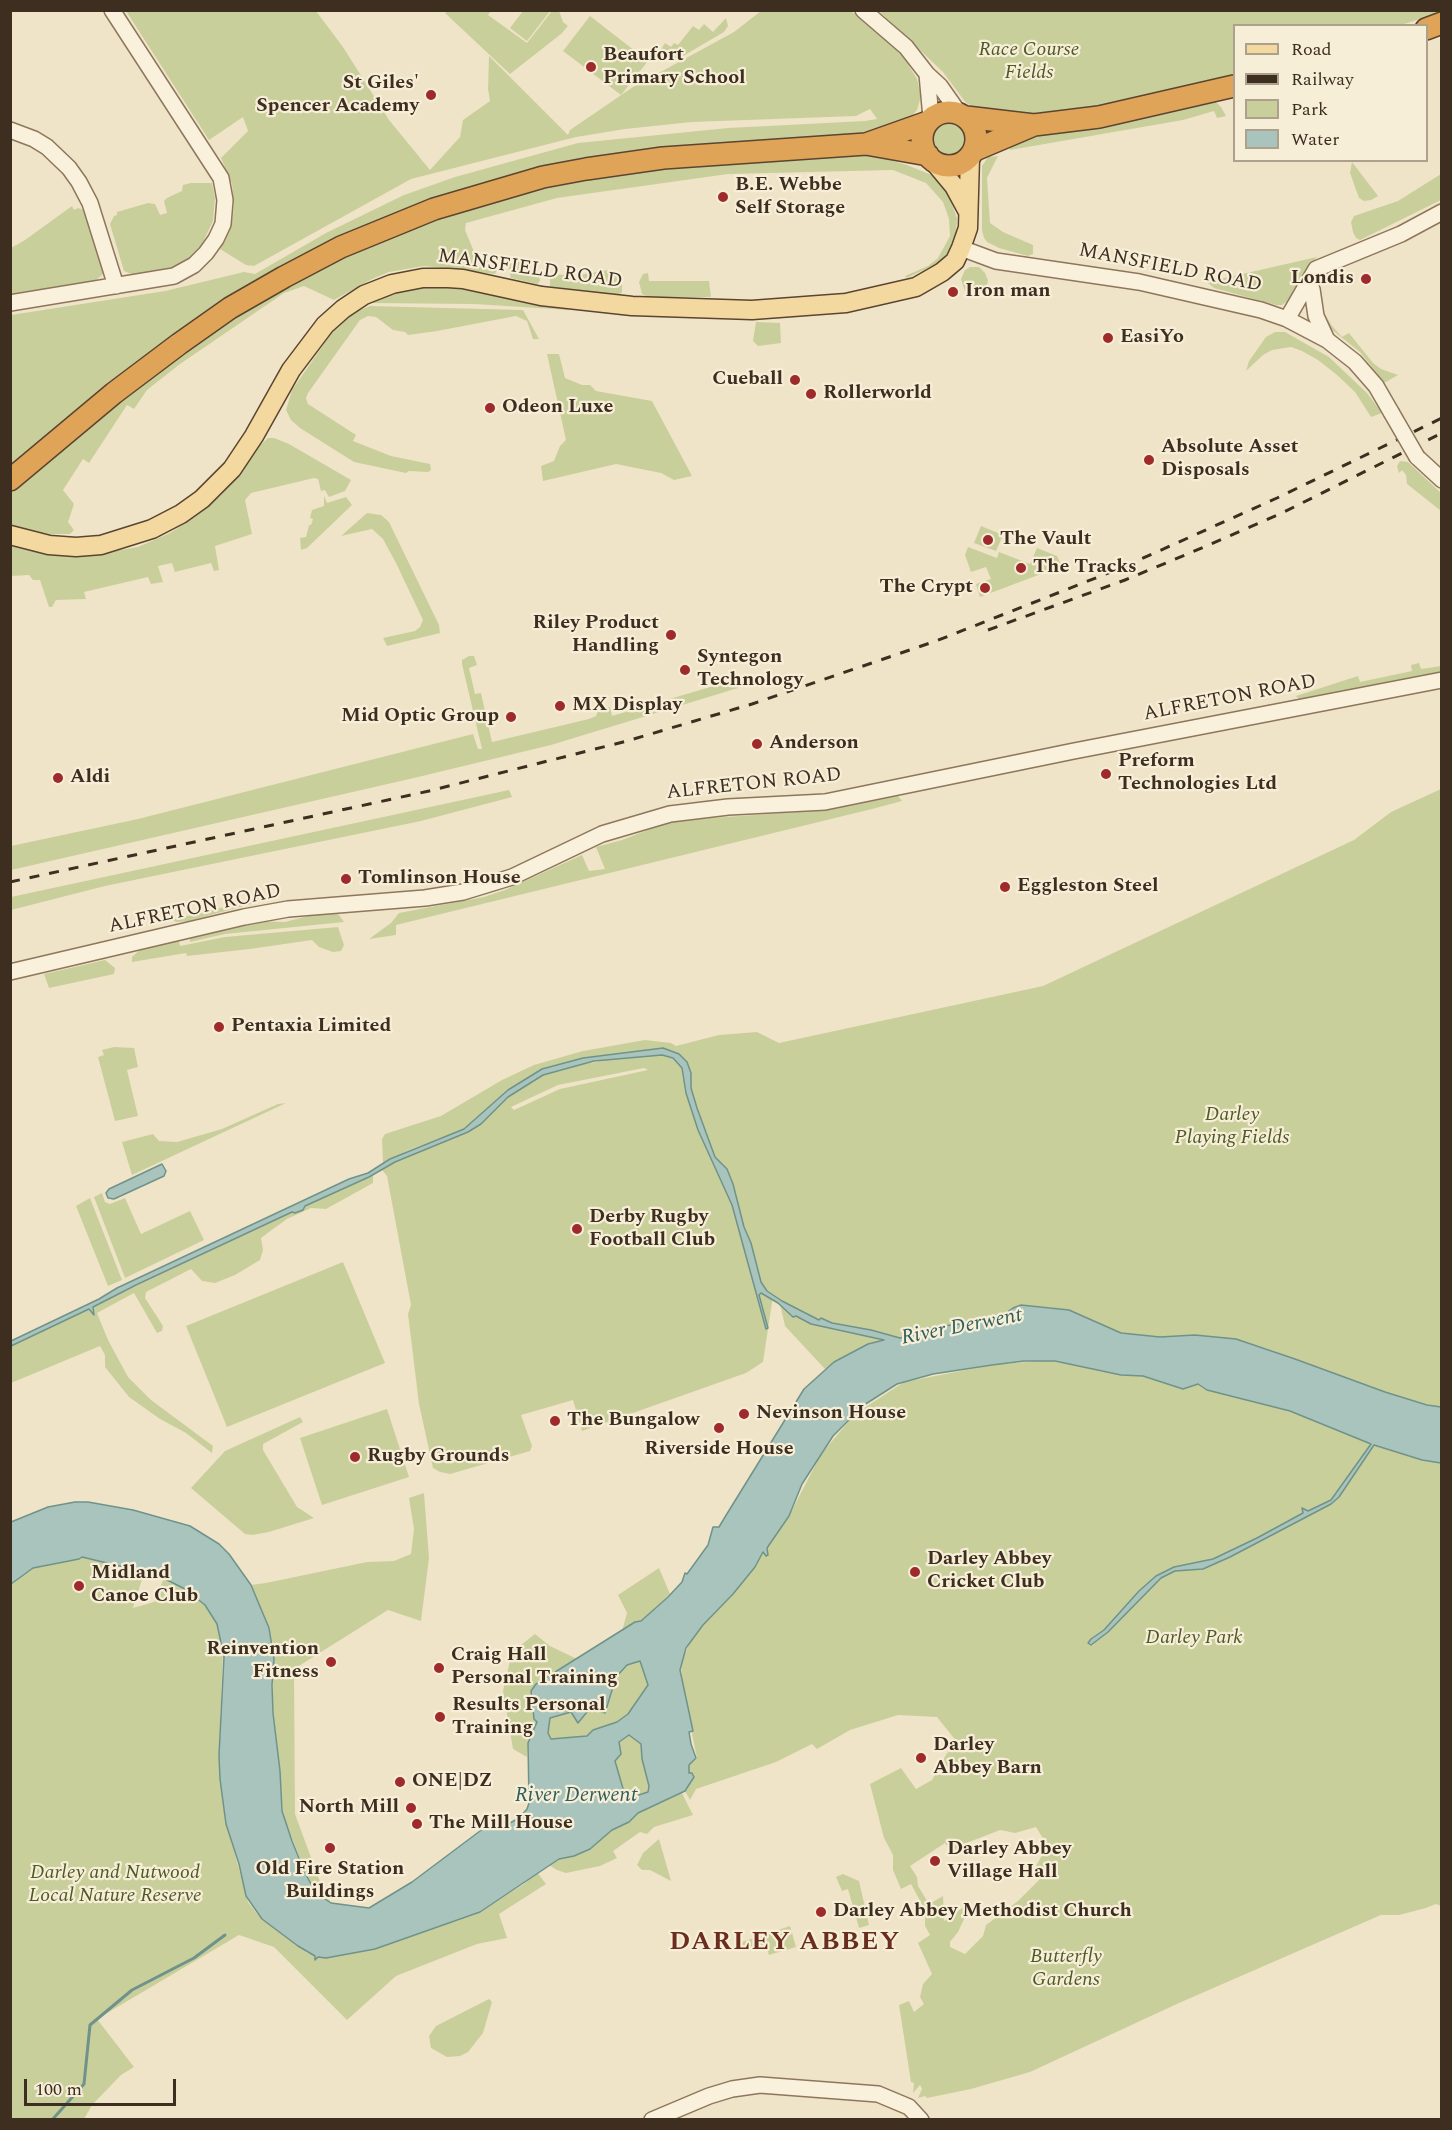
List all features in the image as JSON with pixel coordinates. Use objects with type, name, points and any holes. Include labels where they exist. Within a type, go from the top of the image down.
[{"type":"highway","points":[[866,144],[929,120],[944,111],[1034,125],[1099,117],[1233,86]]},
{"type":"highway","points":[[963,115],[973,124],[976,132],[977,141],[972,154]]},
{"type":"highway","points":[[929,120],[922,139],[923,147],[931,159]]},
{"type":"highway","points":[[10,480],[114,393],[223,314],[314,261],[434,208],[502,188],[586,169],[675,157],[866,144],[931,159],[949,166],[957,165],[972,154],[1034,125]]},
{"type":"main road","name":"MANSFIELD ROAD","points":[[10,535],[49,545],[76,547],[101,545],[152,529],[181,514],[202,499],[232,469],[254,436],[291,370],[325,325],[364,295],[392,284],[423,278],[463,279],[541,296],[632,306],[752,310],[827,306],[862,301],[916,287],[942,273],[955,261],[961,248],[968,228],[972,154]]},
{"type":"main road","points":[[931,159],[954,186],[968,212]]},
{"type":"street","points":[[10,303],[162,280],[183,273],[209,249],[223,224],[225,200],[221,178],[112,10]]},
{"type":"street","points":[[863,10],[906,47],[963,115]]},
{"type":"street","points":[[927,74],[929,120]]},
{"type":"street","points":[[10,130],[34,139],[47,147],[69,168],[79,182],[90,203],[116,286]]},
{"type":"street","points":[[1291,321],[1312,273],[1322,266],[1401,234],[1442,212]]},
{"type":"street","name":"MANSFIELD ROAD","points":[[961,248],[996,261],[1138,282],[1261,310],[1291,321],[1327,340],[1355,362],[1364,372],[1417,457],[1442,480]]},
{"type":"street","points":[[1291,321],[1312,289],[1322,266]]},
{"type":"street","points":[[1312,289],[1316,316],[1327,340]]},
{"type":"street","name":"ALFRETON ROAD","points":[[10,972],[244,917],[288,909],[425,898],[463,892],[512,877],[602,834],[669,814],[728,807],[825,802],[1442,680]]},
{"type":"street","points":[[652,2120],[732,2089],[773,2085],[878,2094],[909,2107],[921,2120]]},
{"type":"green space","name":"Race Course Fields","points":[[1441,10],[1442,12],[1404,24],[1233,24],[1233,78],[1102,108],[1034,118],[976,108],[966,103],[943,72],[879,11]]},
{"type":"green space","points":[[126,11],[316,11],[343,47],[389,120],[430,170],[460,137],[463,120],[490,101],[489,56],[568,135],[570,130],[633,87],[734,32],[761,11],[851,11],[895,48],[906,61],[917,79],[921,96],[917,110],[912,116],[895,126],[868,134],[585,157],[525,173],[372,224],[11,467],[11,315],[165,291],[244,272],[255,274],[326,233],[404,195],[455,177],[578,143],[728,128],[877,119],[870,109],[856,116],[692,122],[576,137],[411,179],[254,266],[246,265],[220,249],[232,222],[234,205],[232,184],[221,158],[248,131],[243,117],[209,140]]},
{"type":"green space","points":[[448,11],[491,11],[488,15],[527,43],[552,11],[559,11],[563,22],[568,26],[510,74],[445,13]]},
{"type":"green space","points":[[523,11],[550,11],[527,41],[510,28]]},
{"type":"green space","points":[[590,16],[648,61],[621,95],[563,51]]},
{"type":"green space","points":[[726,18],[728,26],[724,32],[678,59],[669,58],[660,51],[665,43],[671,47],[674,43],[678,45],[693,26],[699,30],[704,24],[713,32]]},
{"type":"green space","points":[[1208,101],[1216,102],[1226,116],[1217,118],[1214,111],[1183,120],[1010,150],[1009,142],[1026,136]]},
{"type":"green space","points":[[950,122],[963,127],[968,140],[963,153],[950,158],[937,153],[932,140],[937,127]]},
{"type":"green space","points":[[854,155],[879,157],[907,165],[934,176],[947,191],[957,218],[956,233],[940,262],[907,278],[905,276],[928,266],[938,258],[950,236],[949,219],[943,202],[926,183],[893,170],[728,174],[557,198],[466,223],[465,230],[478,261],[495,260],[499,265],[495,274],[424,266],[389,272],[334,300],[304,286],[284,293],[180,364],[147,390],[134,409],[127,405],[89,463],[83,459],[63,490],[74,504],[68,522],[74,530],[70,534],[49,534],[11,526],[11,490],[140,383],[251,304],[341,256],[444,215],[514,194],[574,181],[646,169]]},
{"type":"green space","points":[[998,156],[987,178],[990,223],[1003,232],[1033,245],[1033,254],[1028,256],[999,248],[984,238],[982,166],[988,157]]},
{"type":"green space","points":[[1352,162],[1378,196],[1364,201],[1359,198],[1350,173]]},
{"type":"green space","points":[[1441,174],[1441,200],[1360,240],[1356,238],[1351,222],[1354,216],[1398,201]]},
{"type":"green space","points":[[212,183],[215,198],[213,221],[201,246],[189,258],[164,271],[134,275],[124,271],[110,224],[117,212],[148,203],[155,204],[160,215],[167,213],[164,201],[182,191],[183,185]]},
{"type":"green space","points":[[72,206],[74,210],[78,208],[86,213],[103,274],[96,280],[11,298],[11,248]]},
{"type":"green space","points":[[1317,257],[1304,272],[1292,298],[1282,305],[1214,288],[1207,282]]},
{"type":"green space","points":[[524,261],[529,268],[539,273],[540,281],[537,284],[511,278],[508,268],[511,263]]},
{"type":"green space","points":[[970,267],[979,267],[985,273],[988,280],[987,286],[965,291],[961,279],[965,270]]},
{"type":"green space","points":[[608,270],[622,277],[622,292],[618,296],[554,289],[550,286],[550,277],[555,274],[574,276]]},
{"type":"green space","points":[[648,273],[649,281],[709,281],[711,297],[649,297],[642,294],[639,282],[643,274]]},
{"type":"green space","points":[[426,285],[470,288],[565,307],[569,310],[474,304],[368,303],[388,293]]},
{"type":"green space","points":[[370,306],[523,310],[539,339],[533,339],[527,321],[516,316],[408,335],[405,332],[393,330],[376,317],[368,316],[360,320],[308,393],[306,398],[308,404],[356,435],[353,441],[391,456],[430,464],[431,470],[428,472],[409,471],[406,473],[354,462],[300,428],[291,420],[286,410],[292,390],[333,331],[351,314]]},
{"type":"green space","points":[[1326,316],[1342,337],[1349,333],[1373,363],[1381,369],[1398,375],[1384,383],[1360,352],[1331,329]]},
{"type":"green space","points":[[756,322],[780,323],[781,343],[758,346],[753,341]]},
{"type":"green space","points":[[1275,332],[1285,332],[1329,357],[1367,393],[1382,413],[1371,417],[1355,392],[1337,375],[1318,360],[1291,347],[1272,350],[1246,371],[1249,361],[1266,337]]},
{"type":"green space","points":[[547,354],[559,354],[565,378],[582,385],[590,385],[596,391],[652,401],[692,476],[674,480],[661,473],[616,464],[543,481],[541,466],[554,461],[560,446],[566,440]]},
{"type":"green space","points":[[268,438],[289,444],[351,480],[345,491],[329,497],[325,490],[321,491],[318,479],[314,478],[251,493],[245,500],[252,534],[215,546],[219,570],[214,571],[211,563],[175,572],[172,563],[158,566],[163,582],[151,584],[148,577],[84,592],[86,599],[56,600],[52,607],[49,607],[40,580],[33,580],[29,575],[11,576],[10,546],[59,555],[90,555],[138,547],[170,533],[195,517],[221,495],[240,474],[257,448]]},
{"type":"green space","points":[[1400,461],[1408,462],[1441,493],[1441,511],[1407,484],[1406,475],[1402,470],[1399,473],[1397,466]]},
{"type":"green space","points":[[324,496],[327,503],[346,497],[352,505],[307,548],[301,550],[300,538],[306,537],[313,519],[310,518],[312,510],[324,506]]},
{"type":"green space","points":[[367,513],[381,515],[389,522],[439,625],[440,633],[387,646],[383,638],[415,631],[423,620],[383,539],[372,529],[341,536]]},
{"type":"green space","name":"The Vault","points":[[981,526],[1003,535],[996,551],[974,543]]},
{"type":"green space","name":"The Tracks","points":[[968,547],[997,558],[999,552],[1030,564],[1037,548],[1057,556],[1062,566],[980,597],[976,584],[991,579],[986,567],[971,572],[965,555]]},
{"type":"green space","points":[[474,656],[477,665],[469,668],[475,694],[481,693],[492,742],[589,719],[596,716],[598,710],[610,707],[612,716],[734,680],[738,688],[551,745],[11,870],[11,846],[138,819],[473,734],[478,749],[482,749],[462,664],[462,660]]},
{"type":"green space","points":[[1419,663],[1421,669],[1441,666],[1441,672],[1300,700],[1296,696],[1358,676],[1360,682],[1412,671],[1411,665]]},
{"type":"green space","name":"Darley Playing Fields","points":[[1441,789],[1441,1407],[1385,1392],[1236,1339],[1195,1335],[1160,1337],[1121,1333],[1069,1310],[1047,1307],[1018,1306],[996,1320],[934,1327],[900,1338],[893,1337],[854,1351],[825,1369],[785,1326],[779,1299],[773,1296],[763,1362],[746,1373],[582,1431],[573,1400],[521,1415],[532,1446],[530,1451],[450,1474],[433,1468],[419,1404],[408,1314],[411,1305],[387,1176],[382,1170],[395,1162],[468,1132],[508,1097],[543,1075],[573,1066],[624,1057],[666,1055],[678,1061],[687,1062],[679,1054],[670,1050],[640,1051],[583,1058],[545,1068],[508,1090],[464,1129],[409,1150],[383,1163],[382,1139],[385,1134],[441,1116],[502,1080],[534,1065],[583,1051],[645,1040],[671,1043],[676,1046],[719,1035],[757,1032],[779,1043],[1043,986],[1354,840],[1391,812]],"holes":[[[644,1068],[648,1070],[560,1089],[514,1110],[511,1107],[558,1085]]]},
{"type":"green space","points":[[509,790],[512,797],[421,821],[105,886],[11,910],[11,897]]},
{"type":"green space","points":[[898,796],[902,801],[396,925],[396,935],[369,939],[391,923],[399,913],[484,897],[505,890],[582,855],[589,871],[605,869],[596,847],[622,840],[663,824],[682,820],[827,810]]},
{"type":"green space","points":[[269,896],[269,899],[189,921],[171,920]]},
{"type":"green space","points":[[335,913],[344,922],[225,934],[190,942],[190,936],[256,921],[285,922],[312,915]]},
{"type":"green space","points":[[338,927],[344,945],[341,951],[333,952],[319,947],[312,940],[187,956],[186,953],[132,962],[132,957],[142,948],[174,941],[179,941],[180,946],[225,937]]},
{"type":"green space","points":[[105,960],[115,968],[114,974],[49,988],[44,974]]},
{"type":"green space","points":[[114,1047],[134,1048],[138,1067],[127,1070],[138,1116],[115,1121],[98,1057],[104,1055],[102,1050]]},
{"type":"green space","points":[[286,1103],[132,1175],[122,1142],[153,1134],[159,1141],[177,1142],[222,1129],[278,1104]]},
{"type":"green space","points":[[373,1175],[373,1183],[326,1209],[311,1208],[287,1219],[273,1229],[261,1238],[263,1250],[260,1260],[235,1275],[215,1283],[202,1281],[191,1269],[146,1292],[145,1298],[163,1326],[162,1331],[157,1333],[134,1293],[97,1313],[108,1340],[128,1377],[151,1400],[213,1446],[212,1453],[186,1433],[160,1419],[129,1397],[105,1367],[105,1355],[100,1346],[11,1383],[10,1346],[89,1309],[94,1313],[93,1307],[102,1302],[292,1212],[303,1210],[305,1206]]},
{"type":"green space","points":[[102,1193],[105,1202],[110,1204],[125,1198],[141,1234],[190,1211],[204,1240],[125,1278],[94,1197]]},
{"type":"green space","points":[[90,1198],[122,1280],[108,1286],[76,1206]]},
{"type":"green space","points":[[343,1262],[385,1363],[227,1427],[186,1326]]},
{"type":"green space","name":"Darley Park","points":[[1048,1360],[1121,1375],[1143,1376],[1183,1389],[1198,1384],[1207,1390],[1290,1411],[1394,1452],[1441,1463],[1441,1906],[1436,1904],[1399,1915],[1381,1915],[1179,2003],[1030,2072],[971,2089],[918,2098],[922,2089],[920,2085],[913,2093],[914,2083],[911,2082],[899,2005],[909,2001],[914,2012],[924,2004],[920,1997],[923,1984],[932,1974],[918,1943],[930,1935],[925,1926],[925,1910],[911,1884],[901,1889],[893,1870],[893,1855],[884,1838],[870,1784],[901,1768],[916,1789],[932,1780],[947,1753],[957,1742],[937,1717],[898,1715],[850,1730],[817,1749],[812,1744],[776,1762],[696,1789],[690,1800],[685,1791],[694,1777],[693,1773],[689,1773],[689,1765],[697,1758],[682,1685],[681,1663],[691,1640],[728,1600],[767,1548],[789,1516],[821,1454],[855,1414],[904,1382],[992,1365]],"holes":[[[1036,1827],[1049,1848],[1036,1866],[1042,1873],[1041,1878],[1018,1901],[986,1925],[983,1936],[965,1954],[950,1947],[950,1942],[965,1917],[965,1906],[944,1921],[943,1896],[929,1904],[910,1866],[945,1843],[952,1853],[959,1846],[1000,1830],[1015,1833]]]},
{"type":"green space","name":"Rugby Grounds","points":[[387,1409],[409,1477],[322,1505],[300,1438]]},
{"type":"green space","points":[[300,1417],[303,1422],[263,1444],[263,1450],[297,1507],[314,1518],[269,1532],[245,1534],[191,1488],[225,1451]]},
{"type":"green space","points":[[424,1493],[429,1558],[421,1621],[388,1610],[294,1669],[295,1814],[320,1882],[331,1903],[323,1899],[311,1886],[282,1813],[273,1713],[273,1652],[269,1628],[251,1585],[367,1562],[394,1561],[411,1554],[414,1529],[409,1498]]},
{"type":"green space","name":"Darley and Nutwood Local Nature Reserve","points":[[82,1557],[117,1565],[116,1571],[143,1576],[133,1608],[154,1602],[164,1578],[185,1589],[205,1605],[217,1624],[223,1649],[219,1755],[225,1818],[248,1902],[258,1915],[308,1953],[326,1958],[375,1949],[468,1917],[524,1884],[537,1872],[546,1884],[499,1914],[507,1938],[477,1944],[396,1976],[347,2020],[274,1947],[239,1935],[97,2019],[134,2067],[121,2075],[92,2105],[84,2119],[11,2120],[10,1584],[33,1568]]},
{"type":"green space","points":[[659,1568],[670,1594],[641,1621],[635,1622],[622,1631],[627,1613],[618,1595]]},
{"type":"green space","points":[[535,1634],[550,1646],[577,1659],[536,1683],[537,1722],[528,1743],[527,1757],[513,1749],[503,1691],[512,1652]]},
{"type":"green space","points":[[640,1661],[648,1685],[628,1714],[617,1722],[593,1730],[587,1736],[551,1739],[548,1733],[550,1718],[559,1714],[594,1709],[605,1713],[616,1677],[627,1665]]},
{"type":"green space","points":[[629,1735],[641,1744],[642,1759],[649,1786],[648,1792],[626,1799],[615,1761],[621,1754],[619,1742]]},
{"type":"green space","points":[[682,1793],[693,1815],[654,1827],[647,1834],[640,1832],[613,1851],[617,1858],[600,1866],[566,1873],[549,1865],[559,1859],[590,1849],[612,1830],[629,1822],[638,1813]]},
{"type":"green space","points":[[659,1839],[671,1881],[650,1870],[642,1870],[637,1865],[643,1853]]},
{"type":"green space","points":[[843,1874],[859,1881],[869,1925],[859,1928],[848,1889],[842,1891],[836,1877]]},
{"type":"green space","points":[[790,1926],[796,1947],[769,1955],[766,1946],[748,1951],[739,1943]]},
{"type":"green space","points":[[489,1999],[492,2002],[483,2033],[468,2052],[460,2056],[447,2057],[431,2048],[429,2036],[436,2026]]},
{"type":"water","name":"River Derwent","points":[[663,1048],[679,1054],[687,1062],[697,1108],[715,1157],[727,1169],[733,1184],[761,1282],[767,1291],[782,1301],[819,1320],[821,1318],[832,1323],[900,1338],[934,1327],[996,1320],[1021,1305],[1069,1310],[1121,1333],[1160,1337],[1195,1335],[1236,1339],[1385,1392],[1441,1407],[1441,1463],[1422,1460],[1374,1445],[1339,1497],[1331,1504],[1203,1569],[1175,1571],[1161,1578],[1108,1632],[1091,1645],[1088,1643],[1091,1639],[1104,1630],[1139,1591],[1156,1576],[1174,1567],[1213,1559],[1303,1513],[1302,1508],[1308,1511],[1331,1500],[1371,1444],[1290,1411],[1207,1390],[1198,1384],[1183,1389],[1143,1376],[1121,1375],[1055,1361],[1024,1361],[992,1365],[933,1374],[897,1384],[864,1405],[833,1436],[802,1484],[789,1516],[767,1548],[768,1555],[766,1556],[763,1552],[755,1567],[703,1625],[686,1648],[680,1670],[693,1731],[689,1732],[691,1744],[696,1758],[689,1765],[689,1773],[692,1773],[694,1777],[685,1791],[638,1813],[629,1822],[612,1830],[590,1849],[559,1859],[480,1912],[375,1949],[326,1958],[318,1957],[315,1960],[315,1956],[262,1919],[246,1896],[239,1864],[226,1824],[220,1779],[224,1657],[217,1624],[205,1605],[185,1589],[157,1575],[82,1557],[33,1568],[11,1584],[11,1522],[48,1507],[88,1502],[133,1510],[190,1526],[219,1544],[229,1554],[251,1585],[269,1628],[274,1659],[273,1713],[282,1811],[292,1841],[316,1893],[331,1903],[369,1908],[412,1882],[484,1828],[499,1825],[501,1821],[510,1823],[519,1818],[529,1803],[528,1743],[537,1722],[534,1719],[531,1691],[536,1684],[635,1622],[641,1621],[668,1597],[682,1582],[685,1573],[687,1574],[708,1545],[713,1527],[719,1527],[804,1389],[834,1362],[868,1344],[884,1340],[811,1324],[796,1316],[793,1317],[778,1303],[761,1293],[759,1295],[768,1328],[766,1329],[732,1205],[698,1130],[686,1093],[682,1068],[673,1058],[662,1055],[594,1061],[543,1075],[508,1097],[481,1124],[468,1132],[395,1162],[369,1177],[305,1206],[303,1210],[292,1212],[136,1285],[93,1307],[94,1315],[89,1309],[11,1346],[11,1341],[117,1288],[349,1179],[368,1173],[390,1159],[464,1129],[508,1090],[542,1069],[583,1058]],"holes":[[[640,1661],[648,1685],[628,1714],[617,1722],[593,1730],[587,1736],[551,1739],[548,1733],[550,1718],[571,1712],[578,1723],[587,1712],[594,1709],[605,1713],[616,1677],[627,1665]],[[629,1735],[641,1744],[642,1759],[649,1786],[648,1792],[626,1799],[615,1761],[621,1754],[619,1742]]]},
{"type":"water","points":[[162,1164],[166,1171],[164,1176],[114,1199],[108,1198],[106,1193],[109,1189]]},
{"type":"waterway","points":[[52,2120],[84,2084],[90,2025],[132,1990],[194,1958],[225,1935]]},
{"type":"railway","points":[[10,882],[429,791],[627,741],[752,704],[936,641],[1121,568],[1277,498],[1442,418]]},
{"type":"railway","points":[[988,630],[1125,580],[1190,553],[1282,513],[1442,433]]},
{"type":"place","name":"Beaufort Primary School","points":[[591,67]]},
{"type":"place","name":"St Giles' Spencer Academy","points":[[431,95]]},
{"type":"place","name":"B.E. Webbe Self Storage","points":[[723,197]]},
{"type":"place","name":"Londis","points":[[1366,279]]},
{"type":"place","name":"Iron man","points":[[953,292]]},
{"type":"place","name":"EasiYo","points":[[1108,338]]},
{"type":"place","name":"Cueball","points":[[795,380]]},
{"type":"place","name":"Rollerworld","points":[[811,394]]},
{"type":"place","name":"Odeon Luxe","points":[[490,408]]},
{"type":"place","name":"Absolute Asset Disposals","points":[[1149,460]]},
{"type":"place","name":"The Vault","points":[[988,540]]},
{"type":"place","name":"The Tracks","points":[[1021,568]]},
{"type":"place","name":"The Crypt","points":[[985,588]]},
{"type":"place","name":"Riley Product Handling","points":[[671,635]]},
{"type":"place","name":"Syntegon Technology","points":[[685,670]]},
{"type":"place","name":"MX Display","points":[[560,706]]},
{"type":"place","name":"Mid Optic Group","points":[[511,717]]},
{"type":"place","name":"Anderson","points":[[757,744]]},
{"type":"place","name":"Preform Technologies Ltd","points":[[1106,774]]},
{"type":"place","name":"Aldi","points":[[58,778]]},
{"type":"place","name":"Tomlinson House","points":[[346,879]]},
{"type":"place","name":"Eggleston Steel","points":[[1005,887]]},
{"type":"place","name":"Pentaxia Limited","points":[[219,1027]]},
{"type":"place","name":"Derby Rugby Football Club","points":[[577,1229]]},
{"type":"place","name":"Nevinson House","points":[[744,1414]]},
{"type":"place","name":"The Bungalow","points":[[555,1421]]},
{"type":"place","name":"Riverside House","points":[[719,1428]]},
{"type":"place","name":"Rugby Grounds","points":[[355,1457]]},
{"type":"place","name":"Darley Abbey Cricket Club","points":[[915,1572]]},
{"type":"place","name":"Midland Canoe Club","points":[[79,1586]]},
{"type":"place","name":"Reinvention Fitness","points":[[331,1662]]},
{"type":"place","name":"Craig Hall Personal Training","points":[[439,1668]]},
{"type":"place","name":"Results Personal Training","points":[[440,1717]]},
{"type":"place","name":"Darley Abbey Barn","points":[[921,1758]]},
{"type":"place","name":"ONE|DZ","points":[[400,1782]]},
{"type":"place","name":"North Mill","points":[[411,1808]]},
{"type":"place","name":"The Mill House","points":[[417,1824]]},
{"type":"place","name":"Old Fire Station Buildings","points":[[330,1848]]},
{"type":"place","name":"Darley Abbey Village Hall","points":[[935,1861]]},
{"type":"place","name":"Darley Abbey Methodist Church","points":[[821,1912]]},
{"type":"district","name":"DARLEY ABBEY","points":[[785,1944]]},
{"type":"park label","name":"Butterfly Gardens","points":[[1066,1970]]}]
